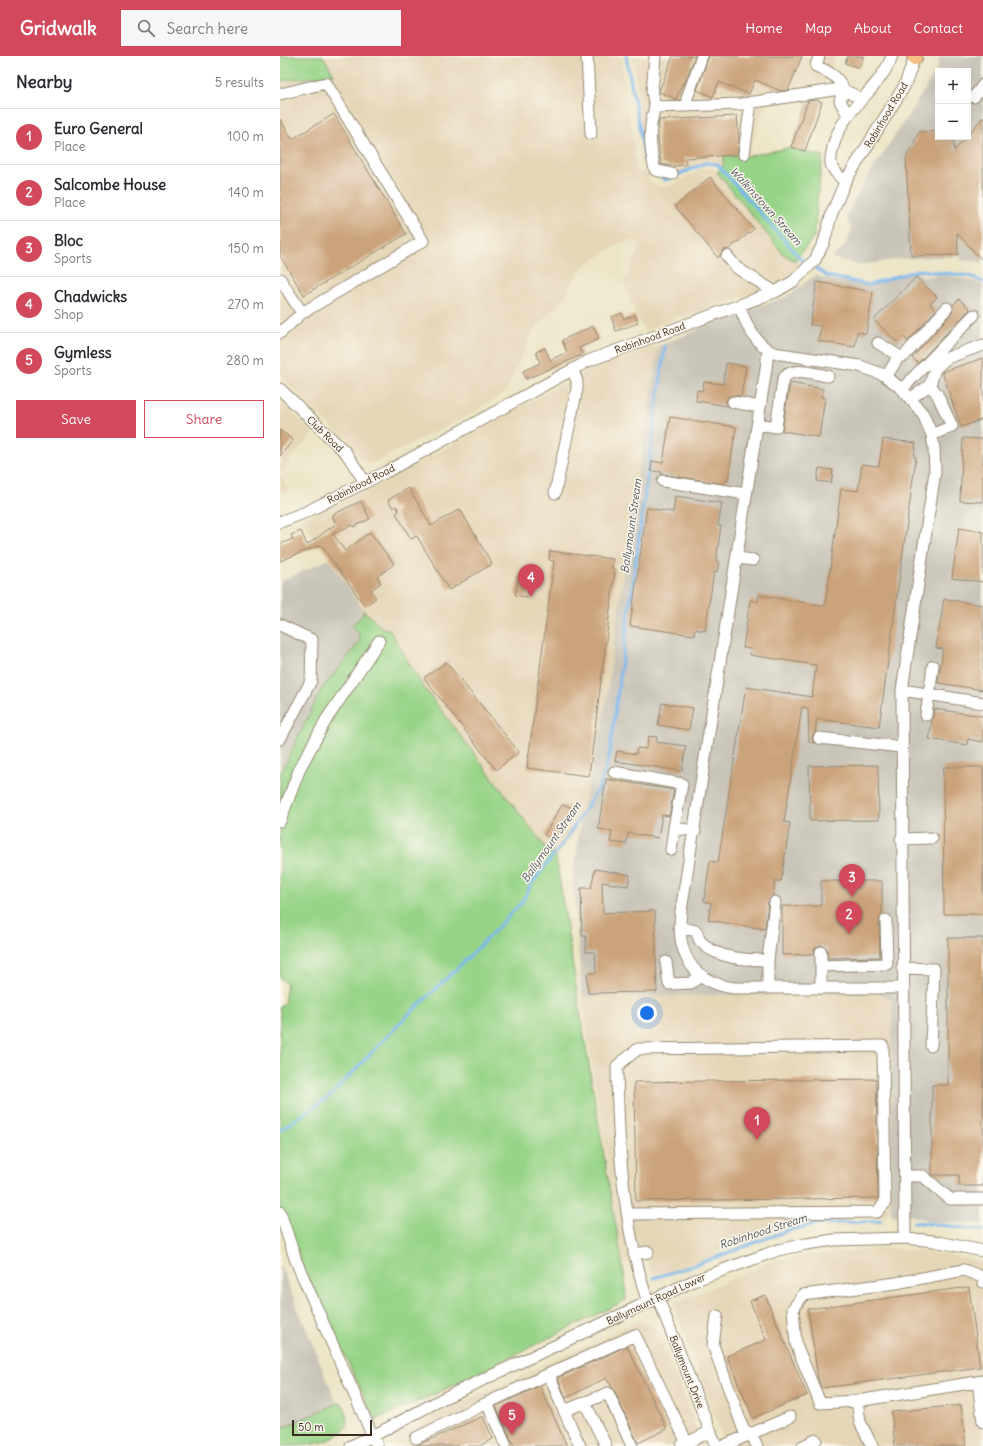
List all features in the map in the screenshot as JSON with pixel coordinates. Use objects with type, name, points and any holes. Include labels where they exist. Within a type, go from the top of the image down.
[{"type":"street","points":[[587,56],[590,134]]},
{"type":"street","points":[[655,56],[652,92],[655,107],[650,120],[652,157],[655,170],[672,174]]},
{"type":"street","points":[[687,106],[687,98],[702,56]]},
{"type":"street","points":[[819,56],[816,66],[832,73],[840,81],[844,90],[840,101],[848,115]]},
{"type":"street","points":[[845,182],[837,174],[831,163],[835,137],[844,119],[876,83],[892,56]]},
{"type":"street","name":"Robinhood Road","points":[[280,522],[306,512],[365,482],[573,371],[588,361],[740,306],[775,292],[794,281],[815,260],[824,242],[832,213],[845,182],[905,84],[915,57]]},
{"type":"street","points":[[280,94],[326,83],[423,241],[302,313],[280,333]]},
{"type":"street","points":[[974,97],[983,85]]},
{"type":"street","points":[[655,107],[751,102],[844,90],[862,99]]},
{"type":"street","points":[[744,154],[751,102]]},
{"type":"street","points":[[727,256],[736,268],[775,292]]},
{"type":"street","points":[[280,279],[302,313]]},
{"type":"street","points":[[740,306],[747,326],[768,350],[774,353],[860,366],[886,377],[911,398],[923,414],[932,435],[936,460],[935,472],[902,690],[902,988],[905,1238]]},
{"type":"street","points":[[878,344],[899,356],[904,356],[947,308]]},
{"type":"street","points":[[902,389],[974,315]]},
{"type":"street","points":[[911,398],[930,385],[935,370],[947,358],[983,345]]},
{"type":"street","points":[[768,350],[758,424],[679,927],[680,939],[686,956],[702,976],[708,981],[720,986],[768,988],[902,988]]},
{"type":"street","points":[[886,377],[899,356]]},
{"type":"street","points":[[555,492],[577,389],[577,381],[573,371]]},
{"type":"street","points":[[758,424],[776,427],[785,375],[792,372],[800,372],[828,376]]},
{"type":"street","points":[[930,385],[937,394],[952,426],[932,435]]},
{"type":"street","name":"Club Road","points":[[280,389],[346,453],[365,482]]},
{"type":"street","points":[[733,402],[760,407]]},
{"type":"street","points":[[663,481],[746,494]]},
{"type":"street","points":[[737,558],[753,560]]},
{"type":"street","points":[[280,625],[312,640],[312,651],[311,681],[280,740]]},
{"type":"street","points":[[280,821],[300,768],[326,720],[379,641]]},
{"type":"street","points":[[926,715],[933,666]]},
{"type":"street","points":[[902,690],[983,703]]},
{"type":"street","points":[[819,738],[901,747]]},
{"type":"street","points":[[614,772],[682,784],[671,850]]},
{"type":"street","points":[[674,828],[694,831]]},
{"type":"street","points":[[902,839],[932,838]]},
{"type":"street","points":[[768,988],[768,960],[775,902]]},
{"type":"street","points":[[821,966],[887,964],[886,920]]},
{"type":"street","points":[[679,927],[696,930],[700,941],[709,948],[723,955],[750,960],[768,960]]},
{"type":"street","points":[[886,933],[902,933]]},
{"type":"street","points":[[821,952],[821,988]]},
{"type":"street","points":[[666,962],[669,984],[691,983],[702,976]]},
{"type":"street","points":[[902,968],[934,969],[931,1046]]},
{"type":"street","name":"Ballymount Drive","points":[[628,1214],[877,1212],[885,1203],[883,1046],[638,1050],[617,1066],[618,1133],[628,1214],[634,1254],[711,1431],[716,1446]]},
{"type":"street","points":[[905,1176],[922,1176],[950,1199],[983,1199]]},
{"type":"street","points":[[280,1212],[296,1261],[375,1441]]},
{"type":"street","name":"Ballymount Road Lower","points":[[351,1446],[375,1441],[444,1398],[694,1281],[778,1250],[834,1240],[905,1238],[934,1241],[983,1251]]},
{"type":"street","points":[[634,1254],[648,1252]]},
{"type":"street","points":[[983,1282],[982,1277],[964,1270],[896,1283],[802,1295],[793,1309],[796,1344],[820,1403],[857,1401],[980,1381],[983,1422]]},
{"type":"street","points":[[717,1316],[713,1345],[748,1434],[756,1446]]},
{"type":"street","points":[[416,1438],[487,1403],[636,1335],[684,1445],[711,1431]]},
{"type":"street","points":[[549,1374],[580,1446]]},
{"type":"street","points":[[564,1411],[608,1394],[632,1446]]},
{"type":"street","points":[[857,1401],[860,1422],[872,1446]]},
{"type":"street","points":[[487,1403],[503,1445]]},
{"type":"street","points":[[585,1403],[606,1446]]},
{"type":"street","points":[[723,1446],[790,1417]]},
{"type":"street","points":[[803,1446],[816,1440]]},
{"type":"shaded area","points":[[323,56],[621,56],[637,172],[646,172],[652,183],[660,187],[667,187],[674,185],[699,169],[712,168],[717,172],[783,254],[800,264],[780,283],[685,317],[681,315],[672,318],[671,321],[656,325],[656,328],[645,332],[635,313],[624,282],[632,267],[641,243],[632,240],[618,244],[582,267],[562,301],[536,326],[506,392],[474,412],[369,465],[280,376],[280,81],[334,75]]},
{"type":"shaded area","points":[[634,56],[835,56],[820,96],[765,105],[748,156],[724,155],[723,166],[721,167],[715,164],[705,163],[664,178],[649,171],[644,163]]},
{"type":"shaded area","points":[[940,56],[983,56],[983,263],[961,260],[961,256],[899,259],[860,265],[831,258],[845,246],[852,230],[846,217],[862,186],[935,74],[935,140],[971,140],[971,68],[937,68]]},
{"type":"shaded area","points":[[916,271],[925,277],[939,274],[974,281],[983,285],[983,1223],[931,1222],[914,1216],[891,1216],[892,1001],[879,993],[582,997],[573,876],[580,824],[606,704],[630,525],[659,346],[730,316],[786,297],[816,275],[822,278],[864,285],[889,278],[892,280]]},
{"type":"shaded area","points":[[659,346],[606,704],[580,824],[556,857],[545,847],[422,685],[389,629],[382,628],[363,610],[302,519],[375,487],[595,366]]},
{"type":"shaded area","points":[[280,400],[313,433],[280,472]]},
{"type":"shaded area","points":[[280,472],[288,490],[280,493]]},
{"type":"shaded area","points":[[329,559],[363,610],[363,615],[352,625],[361,636],[359,643],[291,750],[280,774],[280,582]]},
{"type":"shaded area","points":[[879,993],[892,1001],[891,1207],[885,1217],[833,1217],[790,1224],[721,1246],[716,1255],[661,1275],[651,1271],[647,1259],[623,1264],[582,997]]},
{"type":"shaded area","points":[[885,1248],[951,1255],[983,1262],[983,1446],[726,1446],[673,1304],[781,1258]]},
{"type":"shaded area","points":[[280,1265],[337,1404],[280,1429]]},
{"type":"shaded area","points":[[638,1321],[649,1324],[657,1331],[704,1446],[395,1446],[396,1437],[402,1431]]},
{"type":"green space","points":[[280,56],[323,56],[334,75],[280,81]]},
{"type":"green space","points":[[788,148],[823,156],[817,198],[815,235],[795,261],[783,254],[717,172],[723,166],[724,156],[748,156]]},
{"type":"green space","points":[[363,610],[382,628],[389,629],[422,685],[545,847],[556,857],[581,1018],[625,1280],[626,1300],[435,1394],[375,1420],[302,1264],[280,1207],[280,1006],[284,1005],[287,983],[280,978],[280,774],[321,690],[359,643],[360,636],[352,625],[363,615]]},
{"type":"green space","points":[[341,1402],[346,1410],[347,1426],[341,1433],[334,1438],[317,1444],[280,1446],[280,1429]]},
{"type":"building","points":[[673,56],[695,56],[684,85],[682,84],[676,99],[659,92]]},
{"type":"building","points":[[709,56],[802,56],[788,90],[781,91],[755,80],[749,94],[719,82],[713,97],[697,90]]},
{"type":"building","points":[[848,56],[864,56],[859,68],[845,63]]},
{"type":"building","points":[[816,100],[822,102],[805,151],[791,147],[808,101]]},
{"type":"building","points":[[334,114],[406,234],[304,295],[280,256],[280,119],[292,139]]},
{"type":"building","points":[[737,116],[739,140],[737,155],[685,158],[686,165],[670,166],[661,164],[658,138],[659,120]]},
{"type":"building","points":[[983,117],[983,261],[957,233],[958,255],[911,256],[906,158],[919,132],[935,131],[935,140],[954,140],[954,151],[963,140],[971,140],[971,131]]},
{"type":"building","points":[[710,177],[754,229],[729,249],[723,250],[718,258],[675,206]]},
{"type":"building","points":[[916,277],[937,297],[930,304],[936,310],[908,341],[903,336],[897,342],[874,320]]},
{"type":"building","points":[[817,282],[873,292],[866,334],[857,332],[855,347],[818,341],[821,326],[810,325]]},
{"type":"building","points":[[959,299],[970,309],[918,363],[912,358],[952,313],[953,305]]},
{"type":"building","points":[[622,313],[624,319],[635,315],[638,323],[616,331],[611,317]]},
{"type":"building","points":[[593,326],[599,339],[579,348],[582,355],[526,379],[523,371],[540,363],[536,352],[545,348],[550,360],[567,352],[562,340]]},
{"type":"building","points":[[983,358],[983,419],[961,427],[942,372]]},
{"type":"building","points":[[726,363],[746,366],[741,396],[734,395],[728,397],[726,401],[728,406],[696,401],[697,390],[702,391],[704,382],[723,384]]},
{"type":"building","points":[[790,383],[823,389],[821,397],[825,398],[819,437],[782,431]]},
{"type":"building","points":[[670,417],[736,427],[728,481],[725,480],[724,484],[661,474],[662,472],[651,471],[652,461],[663,463]]},
{"type":"building","points":[[280,430],[293,440],[280,456]]},
{"type":"building","points":[[963,438],[983,439],[983,502],[960,501]]},
{"type":"building","points":[[883,439],[916,443],[914,457],[916,457],[879,727],[817,719],[815,732],[812,737],[814,743],[809,742],[808,708],[802,707],[784,822],[790,823],[781,881],[775,881],[773,895],[768,901],[765,929],[708,920],[711,903],[704,901],[710,861],[718,862],[746,687],[812,697],[816,665],[750,655],[751,649],[743,648],[750,600],[758,602],[759,595],[825,606],[841,489],[858,491],[862,464],[879,466]]},
{"type":"building","points":[[819,468],[833,470],[831,483],[817,481]]},
{"type":"building","points":[[409,488],[431,526],[460,509],[492,564],[449,590],[417,536],[411,539],[396,513],[399,511],[396,506],[393,508],[388,500]]},
{"type":"building","points":[[675,496],[722,503],[718,526],[721,526],[716,562],[719,562],[717,572],[714,572],[705,631],[695,629],[694,635],[630,626],[647,508],[673,512]]},
{"type":"building","points":[[361,501],[370,519],[353,527],[352,525],[333,534],[345,551],[370,532],[394,564],[377,577],[381,583],[371,590],[376,598],[365,606],[321,545],[280,561],[280,544],[293,539],[291,535],[301,531],[307,545],[336,524],[332,515]]},
{"type":"building","points":[[959,528],[983,532],[983,582],[952,578]]},
{"type":"building","points":[[550,551],[613,559],[612,569],[615,569],[589,776],[527,768],[554,561],[549,560]]},
{"type":"building","points":[[519,576],[531,578],[527,597],[515,595]]},
{"type":"building","points":[[944,599],[983,605],[983,690],[938,683],[943,649],[936,648]]},
{"type":"building","points":[[446,662],[519,752],[496,770],[424,678]]},
{"type":"building","points":[[662,703],[693,708],[689,730],[658,725]]},
{"type":"building","points":[[934,709],[983,716],[983,742],[968,739],[967,745],[929,739]]},
{"type":"building","points":[[649,736],[657,737],[656,742],[686,746],[682,771],[615,761],[617,751],[636,754],[637,748],[646,749]]},
{"type":"building","points":[[878,765],[879,820],[810,821],[809,766]]},
{"type":"building","points":[[943,767],[983,767],[983,914],[944,914]]},
{"type":"building","points":[[606,779],[674,790],[669,816],[662,815],[658,838],[628,833],[626,844],[610,842],[612,831],[598,829]]},
{"type":"building","points":[[562,805],[574,808],[554,841],[544,835]]},
{"type":"building","points":[[595,869],[630,875],[628,886],[602,882],[603,913],[655,911],[657,992],[588,993],[587,973],[596,973],[595,952],[586,952],[586,936],[582,936],[581,888],[591,888]]},
{"type":"building","points":[[821,881],[882,881],[882,914],[879,920],[880,957],[828,958],[827,949],[821,945],[815,948],[814,954],[782,955],[782,906],[821,906]]},
{"type":"building","points":[[948,938],[983,938],[983,1186],[959,1186],[959,1175],[932,1175],[932,1085],[948,1085]]},
{"type":"building","points":[[876,1079],[878,1198],[636,1201],[634,1082]]},
{"type":"building","points":[[969,1287],[980,1367],[822,1388],[818,1379],[808,1309]]},
{"type":"building","points":[[765,1295],[807,1395],[753,1418],[727,1356],[766,1340],[750,1301]]},
{"type":"building","points":[[627,1346],[667,1429],[638,1443],[614,1390],[606,1378],[566,1398],[558,1378]]},
{"type":"building","points":[[540,1386],[567,1446],[514,1446],[496,1406]]},
{"type":"building","points":[[961,1405],[966,1446],[895,1446],[891,1412]]},
{"type":"building","points":[[483,1416],[493,1439],[479,1446],[416,1446]]},
{"type":"waterway","name":"Walkinstown Stream","points":[[626,56],[646,164],[651,168]]},
{"type":"waterway","name":"Walkinstown Stream","points":[[658,175],[665,180],[706,163],[717,164],[801,259],[827,276],[869,285],[918,270],[970,276],[983,282]]},
{"type":"waterway","name":"Ballymount Stream","points":[[280,1130],[330,1096],[401,1022],[475,951],[522,902],[532,883],[564,842],[600,786],[609,757],[665,346]]},
{"type":"waterway","name":"Robinhood Stream","points":[[654,1278],[695,1265],[789,1230],[817,1224],[881,1221]]},
{"type":"waterway","name":"Robinhood Stream","points":[[914,1222],[983,1230]]},
{"type":"place","name":"Chadwicks","points":[[531,597]]},
{"type":"place","name":"Bloc","points":[[852,897]]},
{"type":"place","name":"Salcombe House","points":[[849,934]]},
{"type":"place","name":"Euro General","points":[[757,1140]]},
{"type":"place","name":"Gymless","points":[[512,1435]]}]
